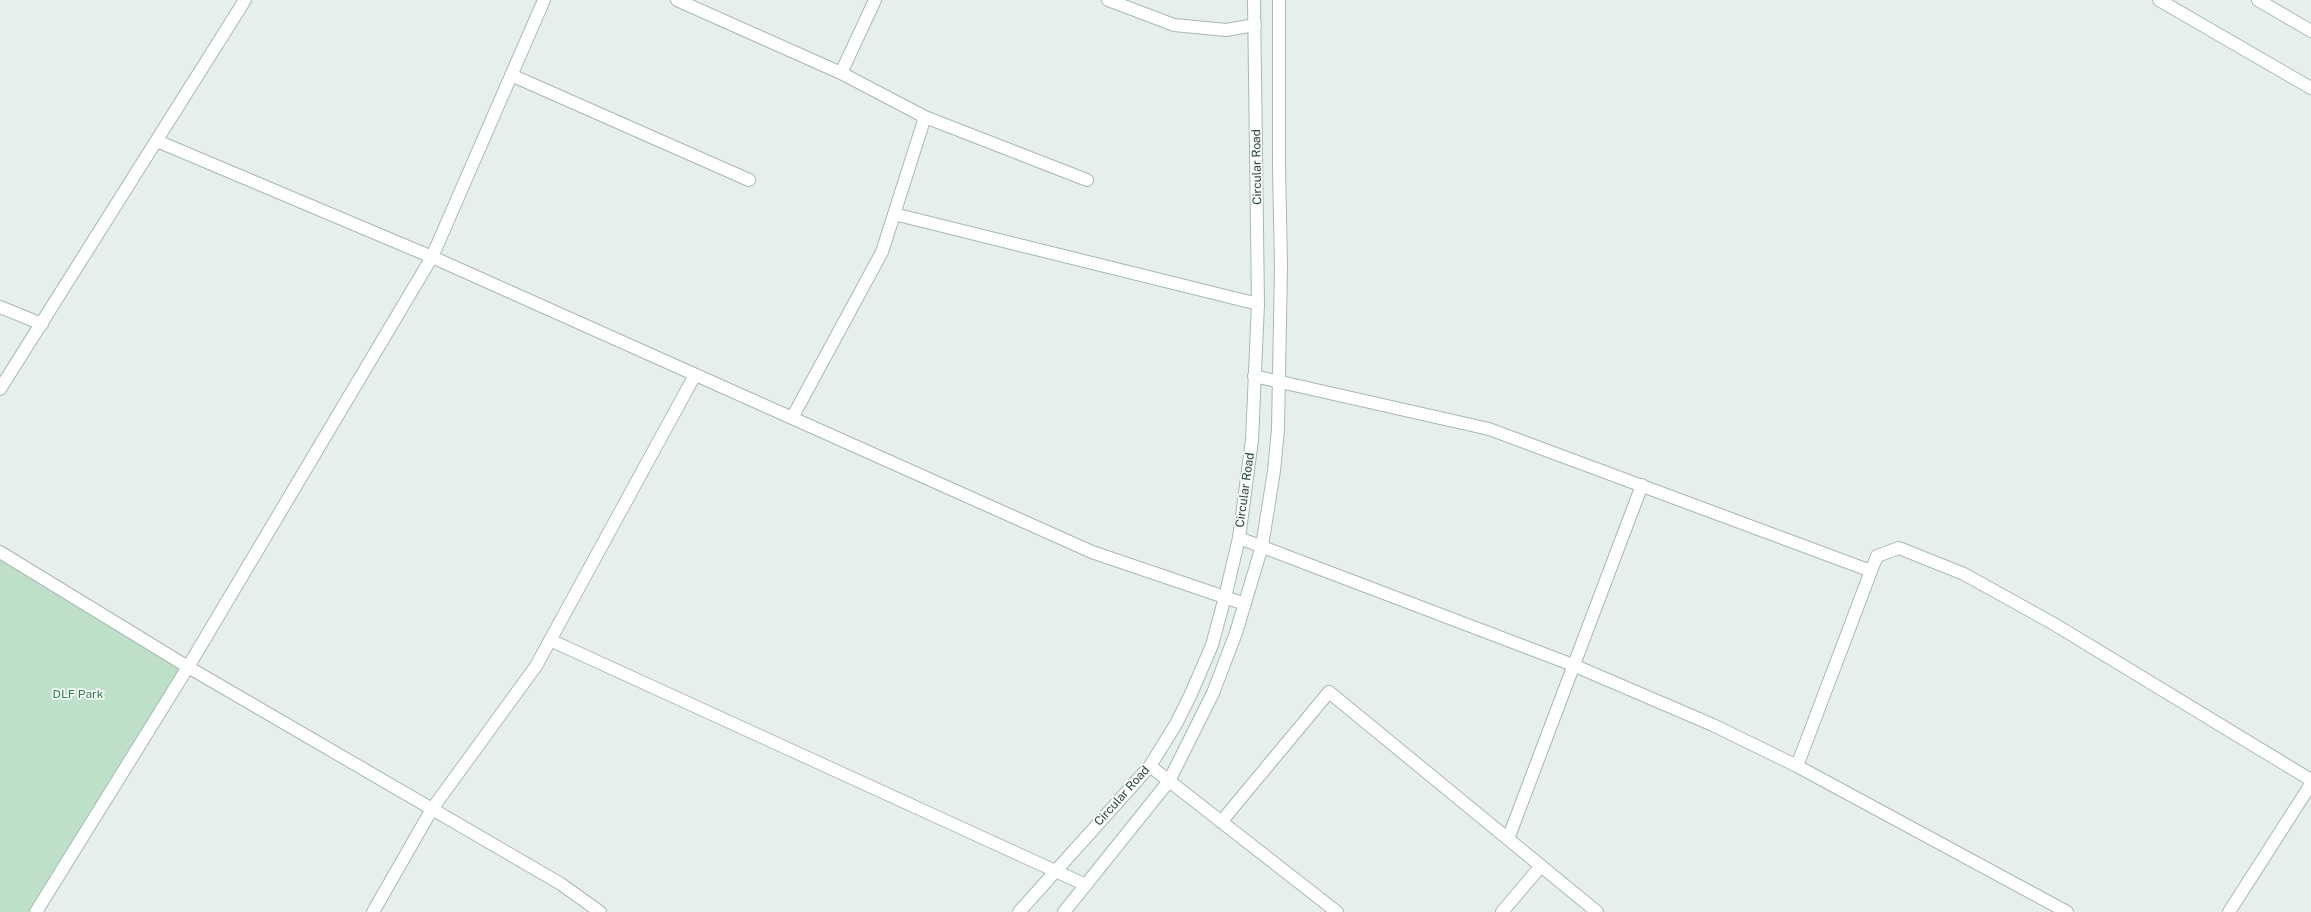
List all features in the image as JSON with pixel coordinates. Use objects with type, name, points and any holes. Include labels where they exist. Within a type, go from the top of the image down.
[{"type":"street","points":[[0,389],[245,0]]},
{"type":"street","points":[[36,912],[188,667],[432,257],[544,0]]},
{"type":"street","points":[[677,0],[841,73],[925,117],[1087,180]]},
{"type":"street","points":[[841,73],[875,0]]},
{"type":"street","points":[[1108,0],[1174,25],[1226,30],[1255,24]]},
{"type":"street","name":"Circular Road","points":[[1019,912],[1150,766],[1176,724],[1191,694],[1212,646],[1225,597],[1239,538],[1252,440],[1258,304],[1254,0]]},
{"type":"street","name":"Circular Road","points":[[1064,912],[1169,782],[1213,693],[1236,633],[1262,546],[1276,443],[1281,266],[1279,167],[1280,0]]},
{"type":"street","points":[[2159,0],[2311,88]]},
{"type":"street","points":[[2258,0],[2311,31]]},
{"type":"street","points":[[511,74],[748,180]]},
{"type":"street","points":[[792,418],[882,252],[925,117]]},
{"type":"street","points":[[157,141],[432,257],[1092,552],[1245,604]]},
{"type":"street","points":[[894,214],[1258,304]]},
{"type":"street","points":[[0,307],[42,324]]},
{"type":"street","points":[[372,912],[432,809],[536,666],[695,375]]},
{"type":"street","points":[[1254,376],[1489,429],[1871,571]]},
{"type":"street","points":[[1508,839],[1642,485]]},
{"type":"street","points":[[1239,538],[1573,665],[1713,725],[1798,766],[2053,908],[2067,912]]},
{"type":"street","points":[[1798,766],[1877,556],[1899,548],[1964,574],[2054,624],[2311,780]]},
{"type":"street","points":[[0,552],[188,667],[561,884],[600,912]]},
{"type":"street","points":[[550,640],[1086,885]]},
{"type":"street","points":[[1221,822],[1329,692],[1597,912]]},
{"type":"street","points":[[1150,766],[1337,912]]},
{"type":"street","points":[[2229,912],[2311,784]]},
{"type":"street","points":[[1502,912],[1541,866]]},
{"type":"green space","name":"DLF Park","points":[[0,557],[188,667],[34,912],[0,912]]}]
